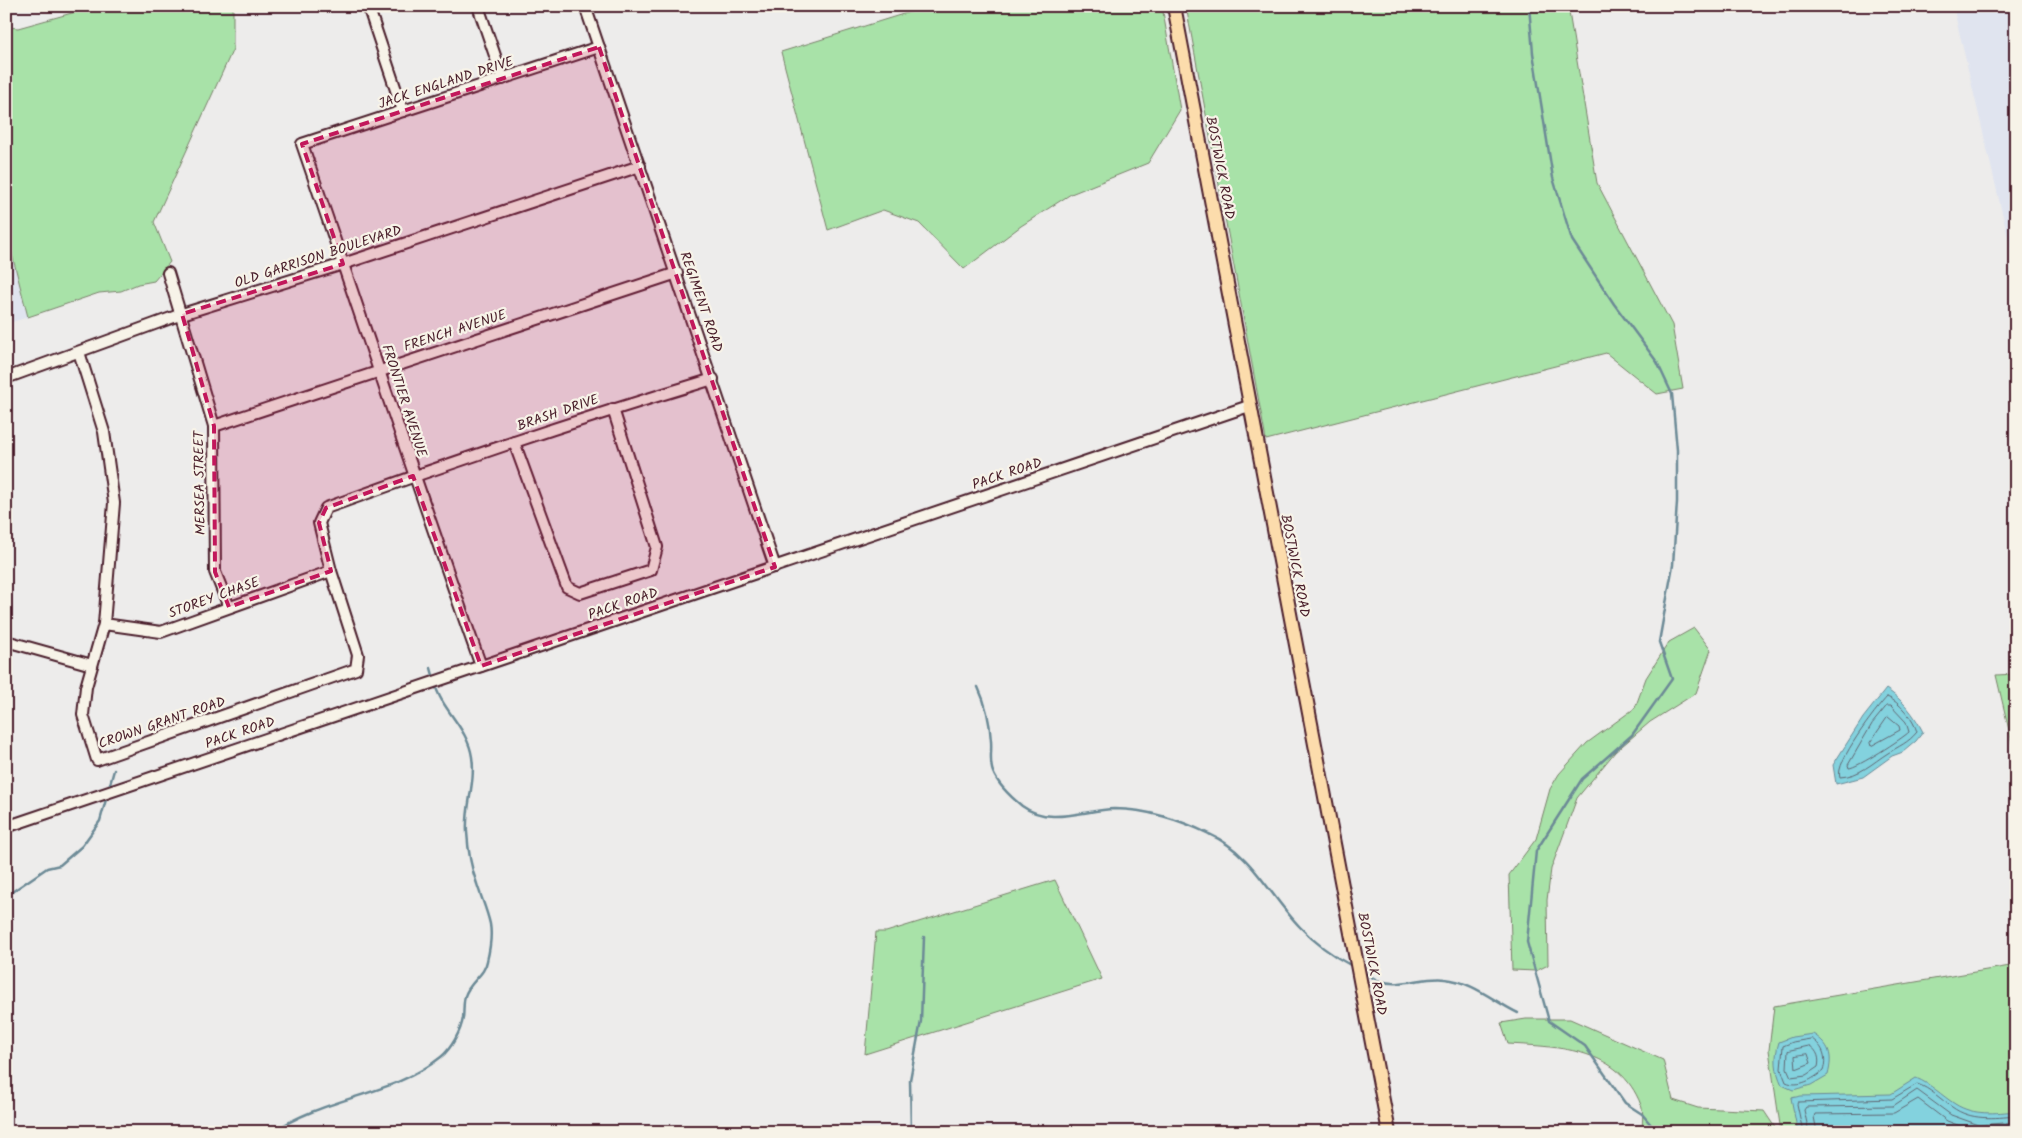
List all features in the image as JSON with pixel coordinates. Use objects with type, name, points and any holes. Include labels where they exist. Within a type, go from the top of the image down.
[{"type":"main road","name":"BOSTWICK ROAD","points":[[1174,6],[1389,1132]]},
{"type":"street","points":[[368,6],[403,111]]},
{"type":"street","points":[[478,6],[503,79]]},
{"type":"street","name":"REGIMENT ROAD","points":[[585,6],[713,379],[775,567]]},
{"type":"street","name":"JACK ENGLAND DRIVE","points":[[302,144],[599,47]]},
{"type":"street","name":"FRONTIER AVENUE","points":[[302,144],[380,370],[413,476],[481,666]]},
{"type":"street","name":"OLD GARRISON BOULEVARD","points":[[6,378],[182,314],[343,264],[640,166]]},
{"type":"street","name":"MERSEA STREET","points":[[168,273],[182,314],[214,426],[215,572],[229,607]]},
{"type":"street","name":"FRENCH AVENUE","points":[[214,426],[677,273]]},
{"type":"street","name":"CROWN GRANT ROAD","points":[[79,352],[104,432],[114,503],[104,624],[86,687],[83,715],[97,760],[356,669],[358,655],[331,571],[319,523],[326,508],[413,476]]},
{"type":"street","name":"BRASH DRIVE","points":[[413,476],[613,409],[713,379]]},
{"type":"street","name":"PACK ROAD","points":[[7,824],[1249,406]]},
{"type":"street","points":[[514,442],[567,587],[580,593],[652,570],[657,547],[613,409]]},
{"type":"street","name":"STOREY CHASE","points":[[104,624],[161,632],[331,571]]},
{"type":"street","points":[[6,641],[92,665]]},
{"type":"highlighted area","points":[[599,47],[775,567],[481,666],[413,476],[326,508],[319,523],[331,571],[229,607],[215,572],[214,426],[182,314],[343,264],[302,144]]},
{"type":"shaded area","points":[[1953,6],[2016,6],[2016,271]]},
{"type":"shaded area","points":[[6,231],[28,317],[6,324]]},
{"type":"green space","points":[[97,6],[233,6],[233,49],[154,222],[170,262],[154,281],[138,284],[121,291],[99,293],[28,317],[6,231],[6,27],[18,28]]},
{"type":"green space","points":[[929,6],[1162,6],[1180,110],[1148,163],[1071,194],[1021,226],[964,269],[919,223],[883,210],[828,230],[781,52]]},
{"type":"green space","points":[[1186,6],[1568,6],[1597,183],[1672,325],[1683,389],[1657,394],[1606,353],[1266,440]]},
{"type":"green space","points":[[1694,628],[1711,650],[1696,693],[1650,722],[1615,752],[1577,798],[1551,869],[1547,900],[1548,965],[1536,971],[1512,970],[1509,875],[1536,839],[1550,789],[1559,774],[1587,743],[1635,708],[1646,678],[1669,642]]},
{"type":"green space","points":[[2016,674],[2016,760],[1996,675]]},
{"type":"green space","points":[[1055,880],[1102,979],[865,1054],[876,932],[886,932]]},
{"type":"green space","points":[[2016,965],[2016,1132],[1781,1132],[1769,1050],[1774,1006]]},
{"type":"green space","points":[[1526,1019],[1570,1019],[1663,1060],[1673,1100],[1698,1108],[1764,1111],[1778,1132],[1642,1132],[1642,1108],[1631,1086],[1618,1072],[1603,1061],[1586,1054],[1568,1050],[1508,1044],[1501,1023]]},
{"type":"water","points":[[1886,689],[1908,708],[1923,732],[1903,752],[1892,756],[1863,777],[1836,784],[1833,765],[1863,718]]},
{"type":"water","points":[[1813,1034],[1823,1042],[1829,1051],[1828,1075],[1811,1085],[1793,1090],[1782,1085],[1776,1064],[1779,1042],[1792,1037]]},
{"type":"water","points":[[1916,1078],[1962,1108],[1985,1113],[2016,1111],[2016,1132],[1799,1132],[1797,1128],[1791,1098],[1801,1096],[1891,1094]]},
{"type":"waterway","points":[[1529,6],[1533,53],[1553,178],[1572,240],[1614,304],[1657,362],[1672,394],[1677,450],[1677,502],[1673,565],[1659,642],[1672,679],[1632,735],[1582,779],[1536,851],[1527,942],[1549,1021],[1585,1046],[1625,1103],[1642,1114],[1657,1132]]},
{"type":"waterway","points":[[431,668],[434,679]]},
{"type":"waterway","points":[[273,1132],[293,1120],[314,1111],[402,1080],[422,1070],[445,1054],[458,1034],[463,1018],[464,999],[467,991],[486,966],[491,933],[490,924],[473,872],[467,832],[473,776],[472,757],[465,737],[443,702],[435,684]]},
{"type":"waterway","points":[[978,687],[989,720],[993,772],[1001,786],[1022,806],[1032,812],[1055,816],[1114,809],[1138,811],[1175,820],[1209,834],[1224,842],[1249,863],[1300,927],[1331,953],[1352,966]]},
{"type":"waterway","points":[[109,788],[114,770]]},
{"type":"waterway","points":[[6,896],[47,868],[60,865],[82,846],[100,821],[107,796]]},
{"type":"waterway","points":[[911,1132],[910,1080],[921,1021],[924,937]]},
{"type":"waterway","points":[[1363,972],[1388,983],[1404,983],[1429,979],[1455,981],[1474,988],[1518,1013]]}]
